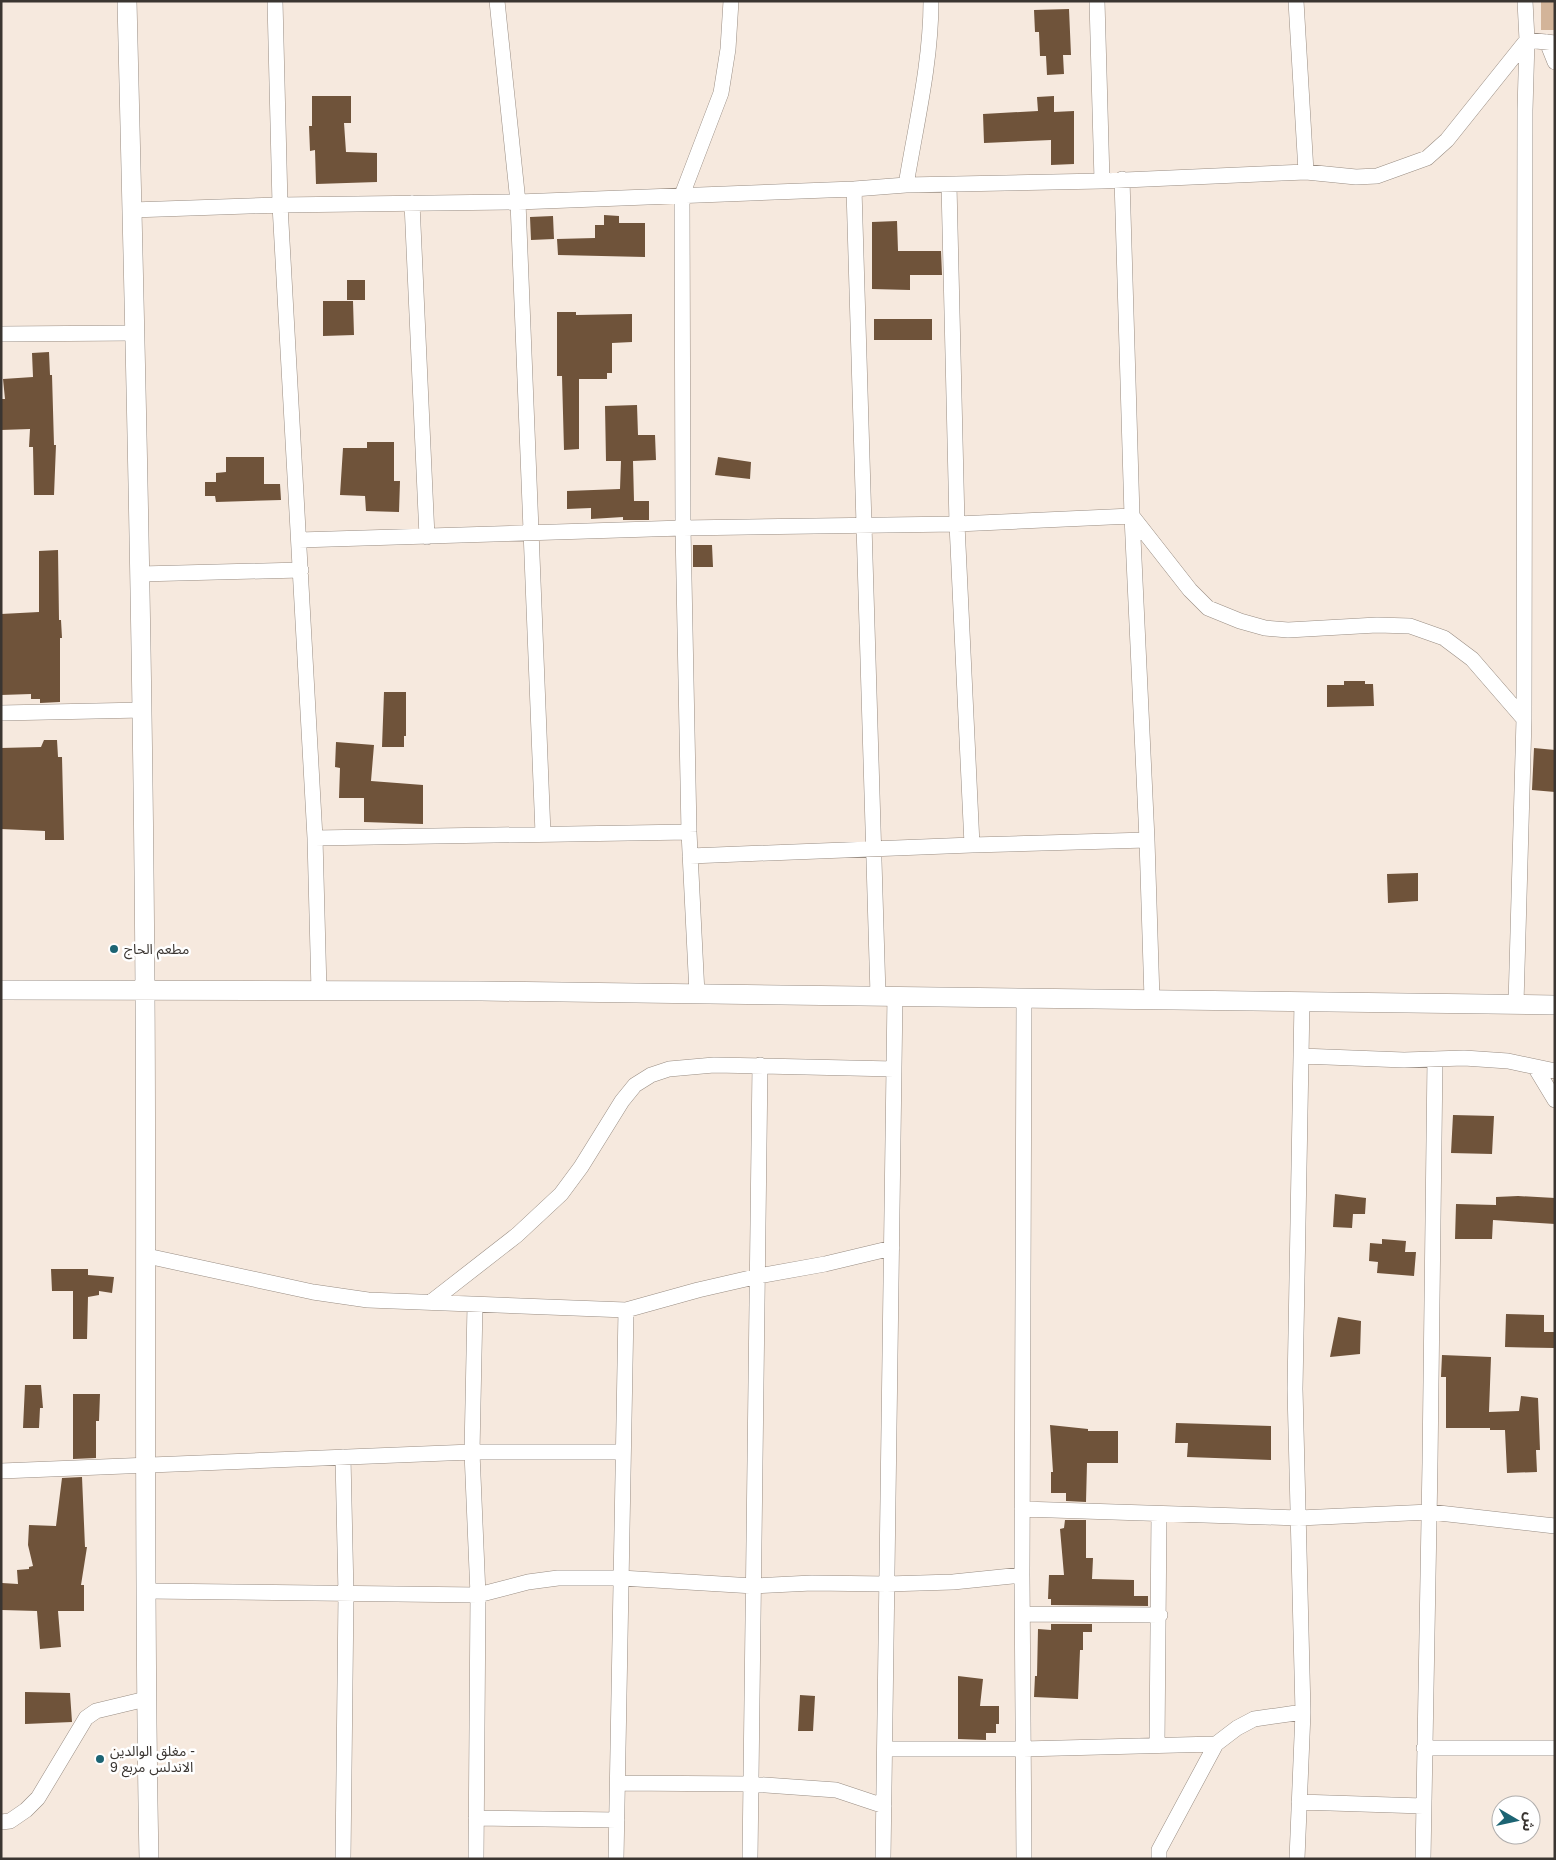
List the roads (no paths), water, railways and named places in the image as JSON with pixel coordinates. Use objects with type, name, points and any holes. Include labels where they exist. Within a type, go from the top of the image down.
[{"type":"street","points":[[127,1],[143,710],[147,1256],[146,1699],[149,1859]]},
{"type":"street","points":[[275,1],[280,205],[315,838],[319,991]]},
{"type":"street","points":[[497,1],[518,202],[543,834]]},
{"type":"street","points":[[697,994],[689,832],[683,528],[682,195],[721,93],[728,49],[730,1]]},
{"type":"street","points":[[906,185],[930,38],[930,1]]},
{"type":"street","points":[[1097,1],[1102,180]]},
{"type":"street","points":[[1296,1],[1306,172]]},
{"type":"street","points":[[1516,1004],[1524,719],[1525,110],[1527,40],[1525,1]]},
{"type":"street","points":[[132,210],[280,205],[518,202],[854,189],[906,185],[1306,172],[1356,177],[1376,176],[1427,158],[1447,140],[1527,40]]},
{"type":"street","points":[[1527,40],[1551,43],[1555,62]]},
{"type":"street","points":[[1122,179],[1132,516],[1147,840],[1152,999]]},
{"type":"street","points":[[950,184],[957,524],[972,845]]},
{"type":"street","points":[[854,189],[874,848],[894,1069],[883,1859]]},
{"type":"street","points":[[412,203],[427,537]]},
{"type":"street","points":[[1,334],[134,332]]},
{"type":"street","points":[[299,540],[683,528],[957,524],[1132,516]]},
{"type":"street","points":[[1132,516],[1190,590],[1208,608],[1240,621],[1265,628],[1288,630],[1377,625],[1410,626],[1444,638],[1472,659],[1524,719]]},
{"type":"street","points":[[140,574],[301,570]]},
{"type":"street","points":[[1,714],[143,710]]},
{"type":"street","points":[[315,838],[689,832]]},
{"type":"street","points":[[690,856],[874,848],[1147,840]]},
{"type":"street","points":[[1,990],[145,992],[480,991],[1555,1005]]},
{"type":"street","points":[[1024,998],[1022,1510],[1024,1859]]},
{"type":"street","points":[[1297,1859],[1303,1712],[1295,1389],[1302,1001]]},
{"type":"street","points":[[1301,1056],[1404,1060],[1464,1058],[1508,1061],[1555,1071]]},
{"type":"street","points":[[1423,1859],[1430,1512],[1435,1059]]},
{"type":"street","points":[[431,1302],[517,1235],[561,1194],[581,1167],[622,1101],[635,1085],[651,1075],[669,1069],[714,1065],[894,1069]]},
{"type":"street","points":[[750,1859],[759,1276],[760,1065]]},
{"type":"street","points":[[1534,1067],[1555,1100]]},
{"type":"street","points":[[147,1256],[313,1292],[368,1300],[626,1310],[698,1290],[892,1248]]},
{"type":"street","points":[[475,1305],[472,1452],[478,1595],[476,1859]]},
{"type":"street","points":[[616,1859],[626,1310]]},
{"type":"street","points":[[1,1471],[472,1452],[623,1452]]},
{"type":"street","points":[[343,1457],[346,1594],[343,1859]]},
{"type":"street","points":[[1022,1510],[1299,1518],[1430,1512],[1555,1526]]},
{"type":"street","points":[[1158,1745],[1160,1514]]},
{"type":"street","points":[[147,1591],[478,1595],[528,1582],[558,1578],[622,1578],[754,1586],[826,1582],[887,1584],[963,1582],[1022,1575]]},
{"type":"street","points":[[1023,1614],[1160,1615]]},
{"type":"street","points":[[1,1822],[10,1821],[26,1810],[38,1798],[86,1718],[96,1711],[146,1699]]},
{"type":"street","points":[[1159,1859],[1159,1850],[1216,1744],[1237,1728],[1254,1720],[1303,1712]]},
{"type":"street","points":[[885,1749],[1023,1749],[1216,1744]]},
{"type":"street","points":[[1424,1748],[1555,1748]]},
{"type":"street","points":[[618,1783],[751,1784],[836,1790],[884,1806]]},
{"type":"street","points":[[1299,1802],[1423,1806]]},
{"type":"street","points":[[476,1818],[617,1820]]},
{"type":"place","name":"مطعم الحاج","points":[[114,949]]},
{"type":"place","name":"مغلق الوالدين - الاندلس مربع 9","points":[[100,1759]]}]
